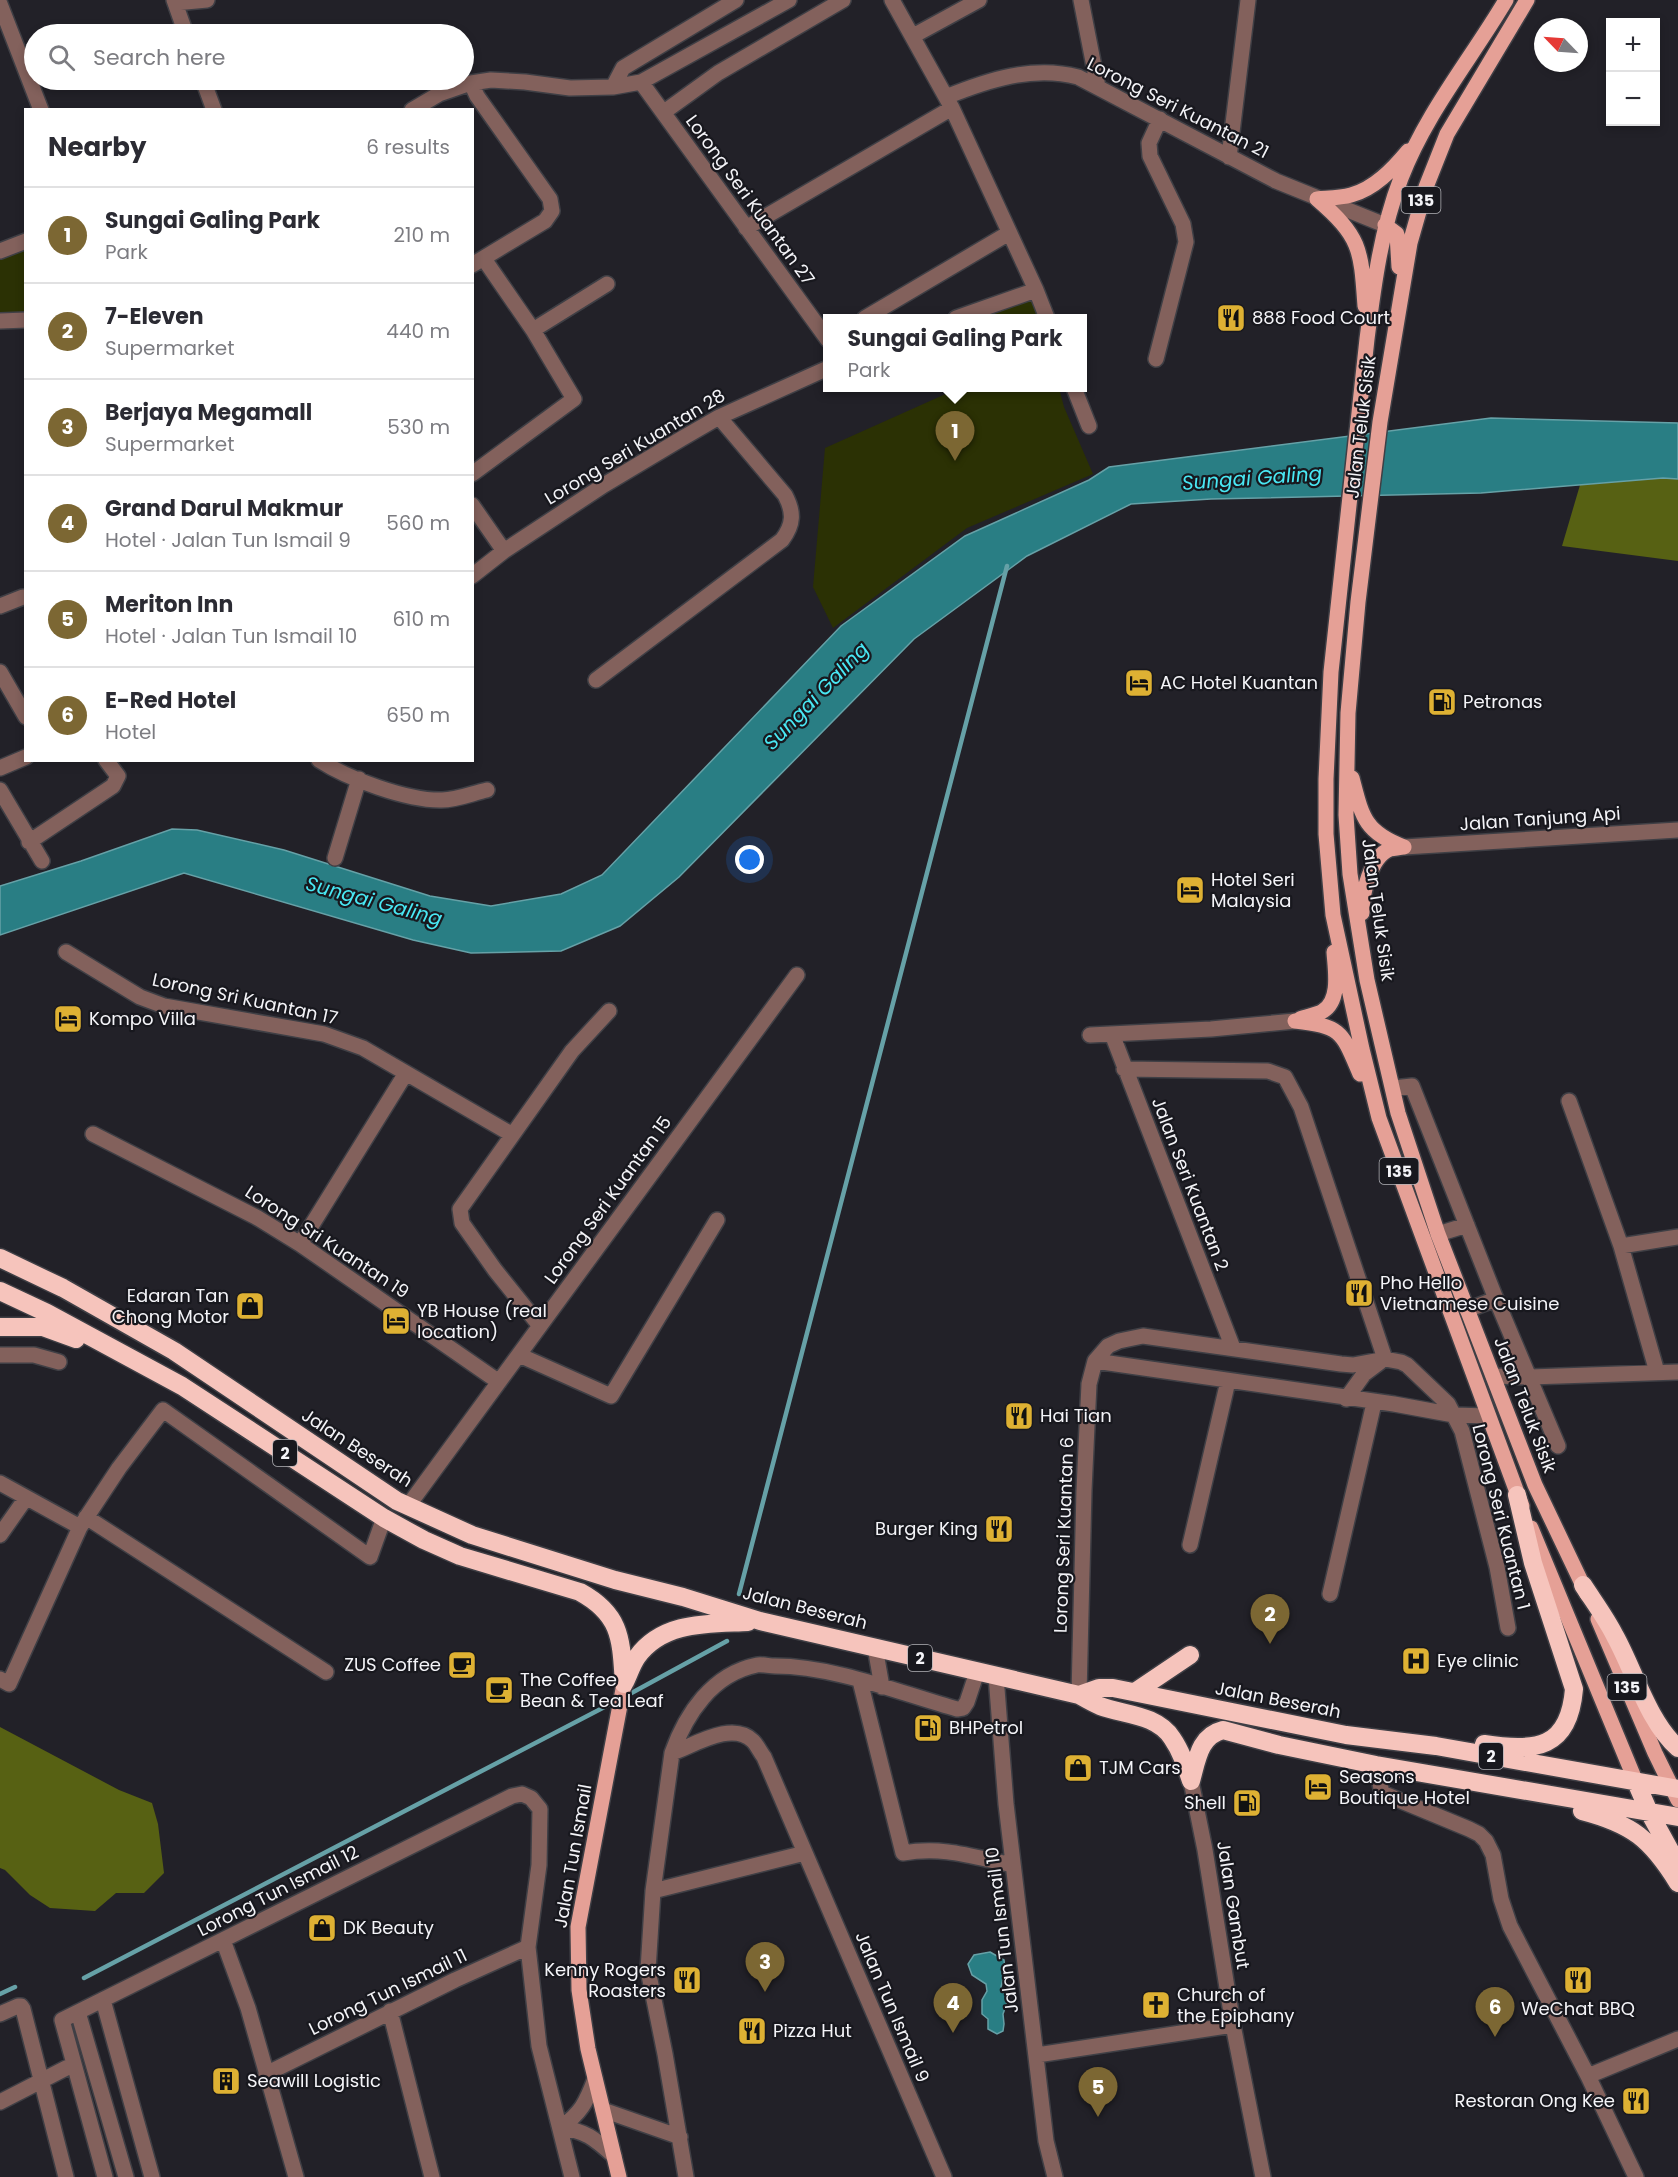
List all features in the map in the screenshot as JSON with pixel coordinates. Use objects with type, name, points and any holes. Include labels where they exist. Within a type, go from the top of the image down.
[{"type":"highway","name":"Jalan Beserah","points":[[0,1259],[63,1288],[174,1351],[408,1506],[472,1535],[760,1621],[1079,1695],[1099,1688],[1135,1692],[1346,1735],[1436,1746],[1636,1782],[1676,1792]]},
{"type":"highway","name":"2","points":[[0,1292],[47,1313],[182,1386],[384,1518],[424,1540],[460,1556],[580,1592],[594,1600],[609,1612],[616,1629],[622,1657],[623,1688]]},
{"type":"highway","points":[[0,1327],[43,1327],[131,1358]]},
{"type":"highway","points":[[1346,1735],[1397,1731],[1499,1746],[1536,1747],[1553,1739],[1562,1728],[1573,1703],[1574,1689],[1533,1563],[1517,1495]]},
{"type":"highway","points":[[1583,1585],[1615,1634],[1654,1718],[1669,1740],[1678,1748]]},
{"type":"highway","name":"2","points":[[623,1688],[637,1657],[657,1637],[680,1627],[760,1621]]},
{"type":"highway","points":[[1135,1692],[1190,1655]]},
{"type":"highway","name":"2","points":[[1079,1695],[1100,1706],[1141,1717],[1165,1729],[1181,1754],[1191,1781]]},
{"type":"highway","name":"2","points":[[1191,1781],[1205,1739],[1214,1732],[1222,1730],[1376,1766],[1678,1817]]},
{"type":"highway","points":[[1636,1782],[1649,1812],[1678,1865]]},
{"type":"highway","points":[[1472,1783],[1620,1823],[1647,1841],[1668,1866],[1678,1883]]},
{"type":"main road","points":[[1470,57],[1494,0]]},
{"type":"main road","name":"Jalan Teluk Sisik","points":[[1506,0],[1422,135],[1402,177],[1385,225],[1367,339],[1331,672],[1326,834],[1333,915],[1379,1118],[1517,1495],[1636,1782]]},
{"type":"main road","name":"Jalan Teluk Sisik","points":[[1527,0],[1459,111],[1436,160],[1416,216],[1380,422],[1351,678],[1347,759],[1348,846],[1367,980],[1398,1113],[1438,1234],[1534,1485],[1583,1585],[1676,1792]]},
{"type":"main road","points":[[1317,199],[1349,196],[1371,186],[1399,162],[1422,135]]},
{"type":"main road","points":[[1317,199],[1345,225],[1358,247],[1362,263],[1367,339]]},
{"type":"main road","points":[[1385,225],[1393,229],[1399,243],[1398,311]]},
{"type":"main road","points":[[1347,759],[1364,818],[1385,840],[1404,847]]},
{"type":"main road","points":[[1362,951],[1362,899],[1368,878],[1376,860],[1388,850],[1404,847]]},
{"type":"main road","points":[[1294,1021],[1324,1011],[1331,1003],[1335,989],[1333,915]]},
{"type":"main road","points":[[1294,1021],[1328,1026],[1339,1033],[1345,1040],[1379,1118]]},
{"type":"main road","name":"Jalan Tun Ismail","points":[[619,2177],[588,2049],[579,1990],[578,1927],[623,1688]]},
{"type":"street","points":[[182,24],[174,1],[207,0]]},
{"type":"street","points":[[613,87],[623,68],[736,0]]},
{"type":"street","points":[[474,83],[503,81],[570,88],[613,87],[641,82],[789,0]]},
{"type":"street","points":[[664,112],[718,73],[843,0]]},
{"type":"street","points":[[892,0],[949,102],[1045,314]]},
{"type":"street","points":[[912,36],[979,0]]},
{"type":"street","points":[[1081,0],[1098,87]]},
{"type":"street","points":[[1229,157],[1248,0]]},
{"type":"street","points":[[0,4],[24,66]]},
{"type":"street","name":"Lorong Seri Kuantan 21","points":[[747,228],[949,102],[998,80],[1023,74],[1050,72],[1078,77],[1229,157],[1317,199],[1385,225]]},
{"type":"street","name":"Lorong Seri Kuantan 27","points":[[641,82],[823,333]]},
{"type":"street","points":[[33,90],[40,108]]},
{"type":"street","points":[[207,90],[213,108]]},
{"type":"street","points":[[415,108],[451,90]]},
{"type":"street","points":[[474,90],[550,199],[552,211],[545,221],[478,262],[533,330],[574,399],[474,473]]},
{"type":"street","points":[[1156,359],[1186,242],[1183,224],[1150,156],[1149,143],[1160,119]]},
{"type":"street","points":[[872,314],[1009,233]]},
{"type":"street","points":[[0,251],[24,242]]},
{"type":"street","points":[[533,330],[607,284]]},
{"type":"street","points":[[967,314],[1036,290]]},
{"type":"street","points":[[0,321],[24,320]]},
{"type":"street","name":"Lorong Seri Kuantan 28","points":[[474,574],[504,551],[604,485],[719,417],[823,370]]},
{"type":"street","points":[[1076,392],[1089,426]]},
{"type":"street","points":[[596,680],[782,540],[790,530],[791,506],[785,495],[719,417]]},
{"type":"street","points":[[474,508],[504,551]]},
{"type":"street","points":[[0,606],[23,597]]},
{"type":"street","points":[[0,672],[24,714]]},
{"type":"street","points":[[0,768],[24,758]]},
{"type":"street","points":[[29,842],[113,786],[118,776],[108,762]]},
{"type":"street","points":[[323,762],[359,779],[418,800],[444,800],[487,790]]},
{"type":"street","points":[[335,858],[359,779]]},
{"type":"street","points":[[0,790],[42,861]]},
{"type":"street","name":"Jalan Tanjung Api","points":[[1404,847],[1678,830]]},
{"type":"street","name":"Lorong Sri Kuantan 17","points":[[66,952],[140,997],[156,1003],[324,1034],[363,1048],[511,1134]]},
{"type":"street","name":"Lorong Seri Kuantan 15","points":[[408,1506],[797,975]]},
{"type":"street","points":[[540,1326],[495,1270],[462,1223],[460,1209],[572,1051],[609,1011]]},
{"type":"street","points":[[1090,1035],[1211,1029],[1294,1021]]},
{"type":"street","name":"Jalan Seri Kuantan 2","points":[[1112,1034],[1233,1348]]},
{"type":"street","points":[[1124,1069],[1268,1071],[1285,1077],[1301,1107],[1385,1359]]},
{"type":"street","points":[[300,1244],[406,1073]]},
{"type":"street","points":[[1393,1088],[1412,1086],[1496,1299],[1558,1446]]},
{"type":"street","points":[[1569,1101],[1621,1246],[1658,1372]]},
{"type":"street","name":"Lorong Sri Kuantan 19","points":[[93,1134],[256,1217],[300,1244],[499,1382]]},
{"type":"street","points":[[519,1355],[611,1396],[717,1220]]},
{"type":"street","points":[[1438,1234],[1467,1225]]},
{"type":"street","points":[[1621,1246],[1678,1237]]},
{"type":"street","points":[[1467,1310],[1496,1299]]},
{"type":"street","points":[[1095,1361],[1108,1346],[1143,1336],[1353,1365],[1385,1359]]},
{"type":"street","points":[[0,1355],[34,1354],[59,1362]]},
{"type":"street","points":[[1346,1399],[1364,1374],[1385,1359]]},
{"type":"street","name":"Lorong Seri Kuantan 1","points":[[1385,1359],[1407,1365],[1448,1404],[1462,1431],[1494,1556],[1508,1628]]},
{"type":"street","points":[[1095,1361],[1454,1415],[1488,1416]]},
{"type":"street","name":"Lorong Seri Kuantan 6","points":[[1079,1695],[1087,1420],[1089,1384],[1095,1361]]},
{"type":"street","points":[[1493,1376],[1678,1372]]},
{"type":"street","points":[[1190,1545],[1228,1382]]},
{"type":"street","points":[[1330,1594],[1374,1402]]},
{"type":"street","points":[[4,1681],[83,1522],[119,1468],[163,1410],[370,1557],[384,1518]]},
{"type":"street","points":[[0,1484],[26,1498],[83,1522],[326,1672]]},
{"type":"street","points":[[0,1535],[26,1498]]},
{"type":"street","points":[[875,1647],[882,1687]]},
{"type":"street","points":[[686,2177],[648,1970],[653,1891],[672,1753],[687,1717],[701,1698],[729,1676],[757,1665],[789,1666],[824,1671],[957,1709],[963,1708],[967,1702],[976,1672]]},
{"type":"street","name":"Jalan Tun Ismail 10","points":[[996,1676],[1013,1864],[1046,2141],[1055,2177]]},
{"type":"street","points":[[860,1681],[903,1853],[927,1849],[943,1850],[1013,1864]]},
{"type":"street","name":"Jalan Tun Ismail 9","points":[[672,1753],[690,1747],[700,1740],[723,1734],[738,1734],[753,1741],[764,1757],[944,2177]]},
{"type":"street","points":[[1376,1766],[1382,1793],[1469,1829],[1486,1841],[1493,1855],[1501,1899],[1510,1926],[1588,2076],[1636,2177]]},
{"type":"street","name":"Jalan Gambut","points":[[1191,1781],[1233,2025],[1263,2177]]},
{"type":"street","name":"Lorong Tun Ismail 12","points":[[74,2064],[61,2022],[512,1796],[522,1794],[531,1798],[540,1809],[539,1864],[528,1947]]},
{"type":"street","points":[[653,1891],[805,1853]]},
{"type":"street","points":[[223,1940],[248,2008],[296,2177]]},
{"type":"street","points":[[528,1947],[539,2046],[572,2177]]},
{"type":"street","name":"Lorong Tun Ismail 11","points":[[266,2073],[528,1947]]},
{"type":"street","points":[[103,2000],[152,2177]]},
{"type":"street","points":[[0,2014],[21,2006],[66,2177]]},
{"type":"street","points":[[78,2012],[126,2177]]},
{"type":"street","points":[[390,2012],[432,2177]]},
{"type":"street","points":[[1037,2055],[1233,2025]]},
{"type":"street","points":[[1588,2076],[1678,2039]]},
{"type":"street","points":[[0,2102],[74,2064],[105,2177]]},
{"type":"street","points":[[560,2128],[579,2113],[587,2101],[595,2079]]},
{"type":"street","points":[[603,2110],[680,2137]]},
{"type":"street","points":[[560,2128],[577,2129],[594,2139],[614,2156]]},
{"type":"green space","points":[[24,248],[24,315],[0,316],[0,258]]},
{"type":"green space","points":[[1036,294],[1041,314],[987,314]]},
{"type":"green space","points":[[950,392],[1060,392],[1064,407],[1093,474],[967,528],[833,628],[813,587],[825,448]]},
{"type":"green space","points":[[1663,478],[1678,479],[1678,561],[1562,546],[1580,485]]},
{"type":"green space","points":[[0,1727],[119,1790],[152,1803],[158,1824],[164,1873],[144,1893],[116,1893],[95,1911],[50,1908],[30,1895],[5,1870],[0,1868]]},
{"type":"water","name":"Sungai Galing","points":[[1491,418],[1678,423],[1678,479],[1663,478],[1481,493],[1211,499],[1131,504],[1027,556],[914,639],[679,877],[620,926],[561,951],[471,953],[413,940],[184,873],[0,935],[0,886],[172,829],[197,830],[284,850],[430,896],[491,906],[561,894],[602,875],[841,626],[965,536],[1089,480],[1109,467]]},
{"type":"water","points":[[990,1952],[1004,1960],[1005,1970],[1001,1987],[1008,2000],[1003,2014],[1003,2031],[997,2034],[988,2029],[988,2019],[982,2014],[982,2000],[987,1991],[986,1984],[972,1975],[968,1964],[974,1955]]},
{"type":"waterway","points":[[739,1594],[1007,566]]},
{"type":"waterway","points":[[626,1696],[727,1641]]},
{"type":"waterway","points":[[84,1978],[616,1701]]},
{"type":"waterway","points":[[0,1994],[15,1987]]},
{"type":"place","name":"888 Food Court","points":[[1231,318]]},
{"type":"place","name":"Sungai Galing Park","points":[[955,461]]},
{"type":"place","name":"AC Hotel Kuantan","points":[[1139,683]]},
{"type":"place","name":"Petronas","points":[[1442,702]]},
{"type":"place","name":"Hotel Seri Malaysia","points":[[1190,890]]},
{"type":"place","name":"Kompo Villa","points":[[68,1019]]},
{"type":"place","name":"Pho Hello Vietnamese Cuisine","points":[[1359,1293]]},
{"type":"place","name":"Edaran Tan Chong Motor","points":[[250,1306]]},
{"type":"place","name":"YB House (real location)","points":[[396,1321]]},
{"type":"place","name":"Hai Tian","points":[[1019,1416]]},
{"type":"place","name":"Burger King","points":[[999,1529]]},
{"type":"place","name":"7-Eleven","points":[[1270,1644]]},
{"type":"place","name":"Eye clinic","points":[[1416,1661]]},
{"type":"place","name":"ZUS Coffee","points":[[462,1665]]},
{"type":"place","name":"The Coffee Bean & Tea Leaf","points":[[499,1690]]},
{"type":"place","name":"BHPetrol","points":[[928,1728]]},
{"type":"place","name":"TJM Cars","points":[[1078,1768]]},
{"type":"place","name":"Seasons Boutique Hotel","points":[[1318,1787]]},
{"type":"place","name":"Shell","points":[[1247,1803]]},
{"type":"place","name":"DK Beauty","points":[[322,1928]]},
{"type":"place","name":"Kenny Rogers Roasters","points":[[687,1980]]},
{"type":"place","name":"WeChat BBQ","points":[[1578,1980]]},
{"type":"place","name":"Berjaya Megamall","points":[[765,1992]]},
{"type":"place","name":"Church of the Epiphany","points":[[1156,2005]]},
{"type":"place","name":"Pizza Hut","points":[[752,2031]]},
{"type":"place","name":"Grand Darul Makmur","points":[[953,2033]]},
{"type":"place","name":"E-Red Hotel","points":[[1495,2037]]},
{"type":"place","name":"Seawill Logistic","points":[[226,2081]]},
{"type":"place","name":"Restoran Ong Kee","points":[[1636,2101]]},
{"type":"place","name":"Meriton Inn","points":[[1098,2117]]}]
